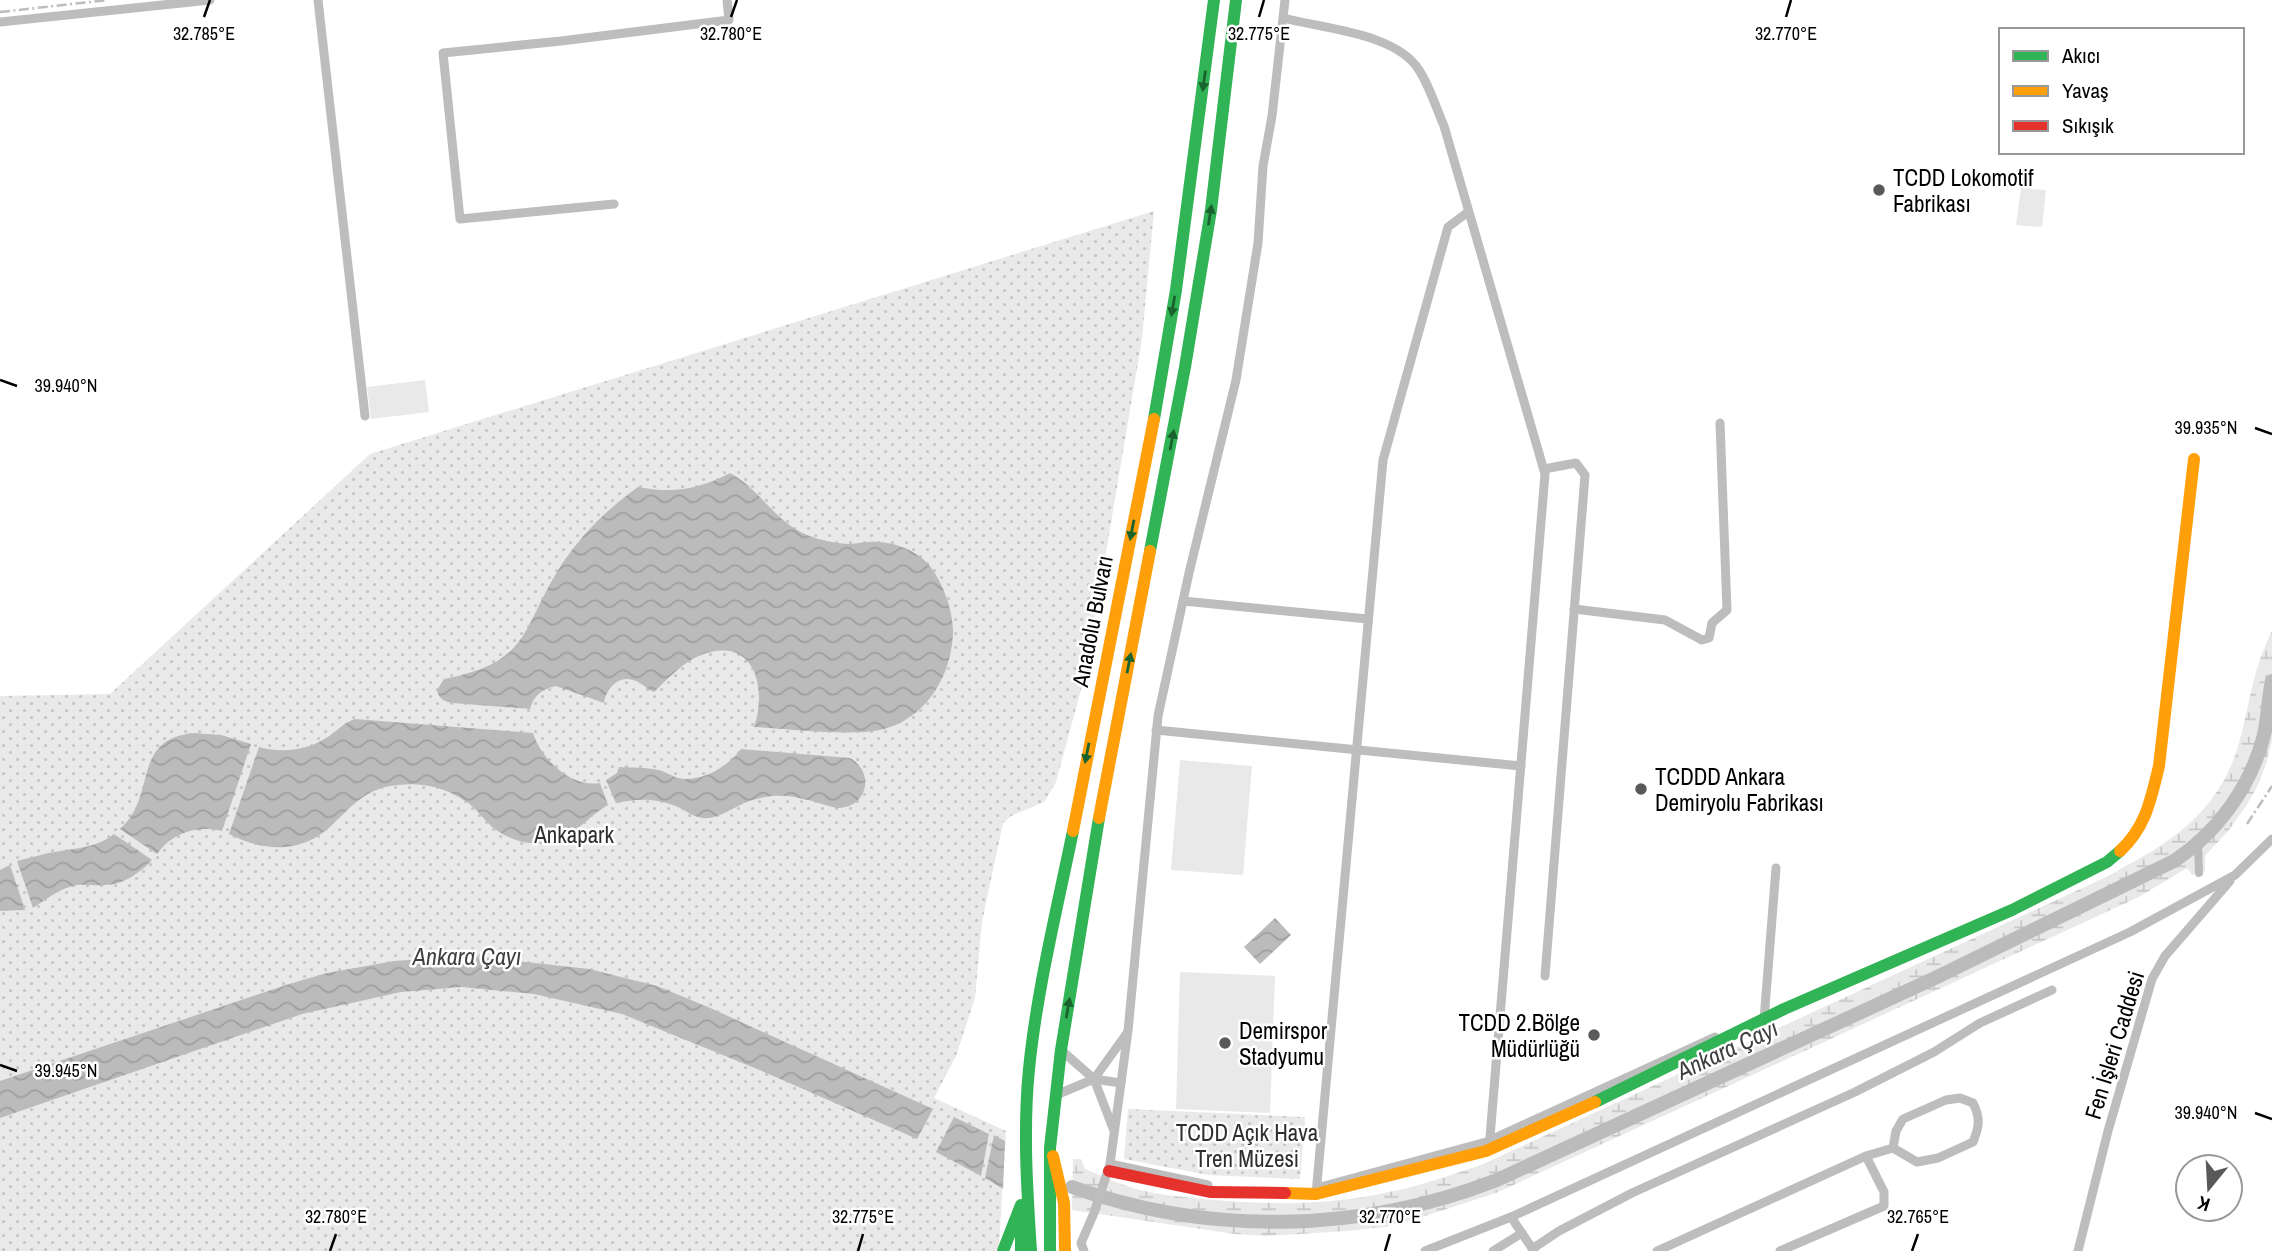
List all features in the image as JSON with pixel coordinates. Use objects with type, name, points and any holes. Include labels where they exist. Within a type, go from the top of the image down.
[{"type":"main road","name":"Anadolu Bulvarı","points":[[1050,1251],[1050,1148],[1060,1050],[1105,785],[1185,367],[1211,210],[1236,0]]},
{"type":"main road","name":"Anadolu Bulvarı","points":[[1025,1206],[1025,1147],[1030,1069],[1039,1002],[1156,406],[1176,290],[1214,7]]},
{"type":"main road","points":[[1108,1171],[1210,1192],[1315,1191],[1467,1157],[1490,1145],[1574,1112],[1764,1017],[2011,910],[2106,862],[2134,838],[2148,810],[2159,766],[2194,458]]},
{"type":"main road","points":[[1050,1148],[1059,1174],[1066,1209],[1065,1251]]},
{"type":"main road","points":[[1003,1251],[1025,1206]]},
{"type":"main road","points":[[1021,1251],[1025,1206]]},
{"type":"main road","points":[[1025,1206],[1031,1251]]},
{"type":"street","points":[[0,22],[210,0]]},
{"type":"street","points":[[318,0],[365,416]]},
{"type":"street","points":[[614,204],[460,219],[443,53],[729,20],[727,0]]},
{"type":"street","points":[[1084,1251],[1081,1243],[1108,1171],[1121,1083],[1156,730],[1183,601],[1237,380],[1258,243],[1264,166],[1285,0]]},
{"type":"street","points":[[1284,18],[1373,38],[1407,55],[1420,71],[1444,126],[1545,474],[1490,1145]]},
{"type":"street","points":[[1315,1191],[1383,460],[1448,227],[1468,212]]},
{"type":"street","points":[[1574,609],[1665,620],[1702,640],[1709,638],[1712,623],[1727,610],[1720,423]]},
{"type":"street","points":[[1544,470],[1576,463],[1584,475],[1545,976]]},
{"type":"street","points":[[1183,601],[1368,619]]},
{"type":"street","points":[[1156,730],[1521,766]]},
{"type":"street","points":[[1425,1251],[1511,1217],[2130,932],[2235,875],[2272,839]]},
{"type":"street","points":[[1764,1017],[1776,868]]},
{"type":"street","name":"Fen İşleri Caddesi","points":[[2078,1251],[2108,1130],[2152,979],[2165,956],[2235,875]]},
{"type":"street","points":[[1511,1217],[1533,1250],[1559,1231],[1632,1193],[1855,1092],[1934,1052],[1980,1023],[2052,990]]},
{"type":"street","points":[[1094,1079],[1128,1031]]},
{"type":"street","points":[[1060,1050],[1094,1079],[1114,1132]]},
{"type":"street","points":[[1056,1095],[1094,1079],[1121,1083]]},
{"type":"street","points":[[1657,1251],[1866,1156],[1893,1148],[1917,1162],[1938,1158],[1973,1142],[1980,1124],[1978,1112],[1973,1103],[1960,1098],[1946,1100],[1903,1119],[1895,1131],[1893,1148]]},
{"type":"street","points":[[1780,1251],[1884,1206],[1884,1192],[1866,1156]]},
{"type":"street","points":[[1493,1251],[1522,1233]]},
{"type":"street","points":[[1810,1238],[1810,1251]]},
{"type":"green space","points":[[2021,188],[2046,190],[2042,227],[2016,225]]},
{"type":"green space","name":"Ankapark","points":[[1154,211],[1142,339],[1086,671],[1056,782],[1044,802],[1011,816],[1003,823],[982,922],[975,998],[956,1056],[934,1098],[1006,1131],[999,1246],[995,1251],[0,1251],[0,696],[110,694],[370,454]]},
{"type":"green space","points":[[425,380],[429,412],[371,419],[367,387]]},
{"type":"green space","points":[[2272,631],[2272,741],[2266,764],[2246,806],[2205,856],[2205,871],[2192,875],[2187,868],[2139,897],[1496,1193],[1422,1217],[1385,1227],[1266,1236],[1235,1234],[1072,1210],[1073,1159],[1081,1159],[1085,1169],[1139,1190],[1250,1202],[1320,1202],[1366,1197],[1447,1176],[1481,1165],[2104,878],[2166,842],[2201,812],[2215,795],[2237,750],[2255,675]]},
{"type":"green space","points":[[1180,760],[1252,766],[1243,875],[1171,870]]},
{"type":"green space","name":"Demirspor Stadyumu","points":[[1180,972],[1275,976],[1270,1113],[1176,1109]]},
{"type":"green space","name":"TCDD Açık Hava Tren Müzesi","points":[[1128,1109],[1305,1117],[1300,1179],[1208,1175],[1124,1159]]},
{"type":"water","points":[[730,473],[750,488],[776,514],[807,535],[843,544],[882,542],[895,545],[919,556],[933,570],[944,590],[950,611],[953,631],[951,650],[939,685],[929,700],[916,712],[884,729],[865,732],[754,727],[759,700],[755,673],[739,654],[727,651],[711,652],[694,658],[654,692],[633,680],[618,681],[610,688],[604,703],[556,686],[539,693],[530,709],[453,703],[441,698],[437,690],[444,679],[493,663],[520,641],[568,555],[595,523],[627,495],[638,487],[686,489]]},
{"type":"water","points":[[355,719],[533,733],[543,752],[558,769],[578,781],[600,783],[608,805],[563,838],[539,844],[514,839],[498,831],[468,803],[449,792],[432,786],[407,784],[387,787],[369,794],[320,834],[295,845],[269,847],[229,834],[259,747],[285,750],[310,746]]},
{"type":"water","points":[[194,733],[221,735],[251,744],[222,831],[203,829],[186,832],[170,841],[157,854],[120,829],[139,801],[152,757],[174,737]]},
{"type":"water","points":[[741,749],[850,758],[863,772],[864,789],[861,797],[847,807],[836,808],[795,797],[775,796],[753,800],[715,817],[703,818],[655,800],[616,803],[606,780],[617,773],[619,767],[653,769],[686,779],[704,776],[729,762]]},
{"type":"water","points":[[114,834],[152,860],[125,881],[71,886],[33,908],[17,861],[93,845]]},
{"type":"water","points":[[10,865],[25,910],[0,911],[0,870]]},
{"type":"water","points":[[1275,918],[1291,935],[1260,964],[1244,947]]},
{"type":"water","points":[[472,956],[589,969],[657,986],[933,1109],[917,1139],[762,1071],[622,1014],[534,994],[462,987],[401,992],[302,1014],[0,1118],[0,1081],[327,973],[394,961]]},
{"type":"water","points":[[954,1117],[989,1134],[981,1176],[936,1152]]},
{"type":"water","points":[[994,1135],[1005,1141],[1003,1189],[985,1178]]},
{"type":"waterway","name":"Ankara Çayı","points":[[1072,1187],[1124,1203],[1178,1214],[1285,1222],[1393,1210],[1445,1198],[1497,1180],[1935,978],[2174,861],[2218,822],[2251,772],[2264,735],[2272,681]]},
{"type":"waterway","points":[[2198,844],[2199,873]]},
{"type":"railway","points":[[0,12],[108,0]]},
{"type":"railway","points":[[2247,824],[2272,786]]},
{"type":"traffic: fast","points":[[1154,419],[1176,290],[1214,0]]},
{"type":"traffic: fast","points":[[1150,551],[1211,210],[1236,0]]},
{"type":"traffic: fast","points":[[1050,1251],[1050,1148],[1061,1050],[1099,818]]},
{"type":"traffic: fast","points":[[1031,1251],[1026,1137],[1029,1069],[1042,979],[1073,831]]},
{"type":"traffic: fast","points":[[1595,1102],[1784,1009],[2012,910],[2107,862],[2120,851]]},
{"type":"traffic: fast","points":[[1003,1251],[1021,1205]]},
{"type":"traffic: fast","points":[[1021,1214],[1021,1251]]},
{"type":"traffic: slow","points":[[1073,831],[1154,419]]},
{"type":"traffic: slow","points":[[2120,851],[2142,822],[2159,766],[2194,459]]},
{"type":"traffic: slow","points":[[1099,818],[1150,551]]},
{"type":"traffic: slow","points":[[1285,1193],[1316,1194],[1486,1151],[1595,1102]]},
{"type":"traffic: slow","points":[[1053,1156],[1064,1203],[1065,1251]]},
{"type":"traffic: jam","points":[[1109,1171],[1210,1192],[1285,1193]]},
{"type":"place","name":"TCDD Lokomotif Fabrikası","points":[[1879,190]]},
{"type":"place","name":"TCDDD Ankara Demiryolu Fabrikası","points":[[1641,789]]},
{"type":"place","name":"TCDD 2.Bölge Müdürlüğü","points":[[1594,1035]]},
{"type":"place","name":"Demirspor Stadyumu","points":[[1225,1043]]}]
